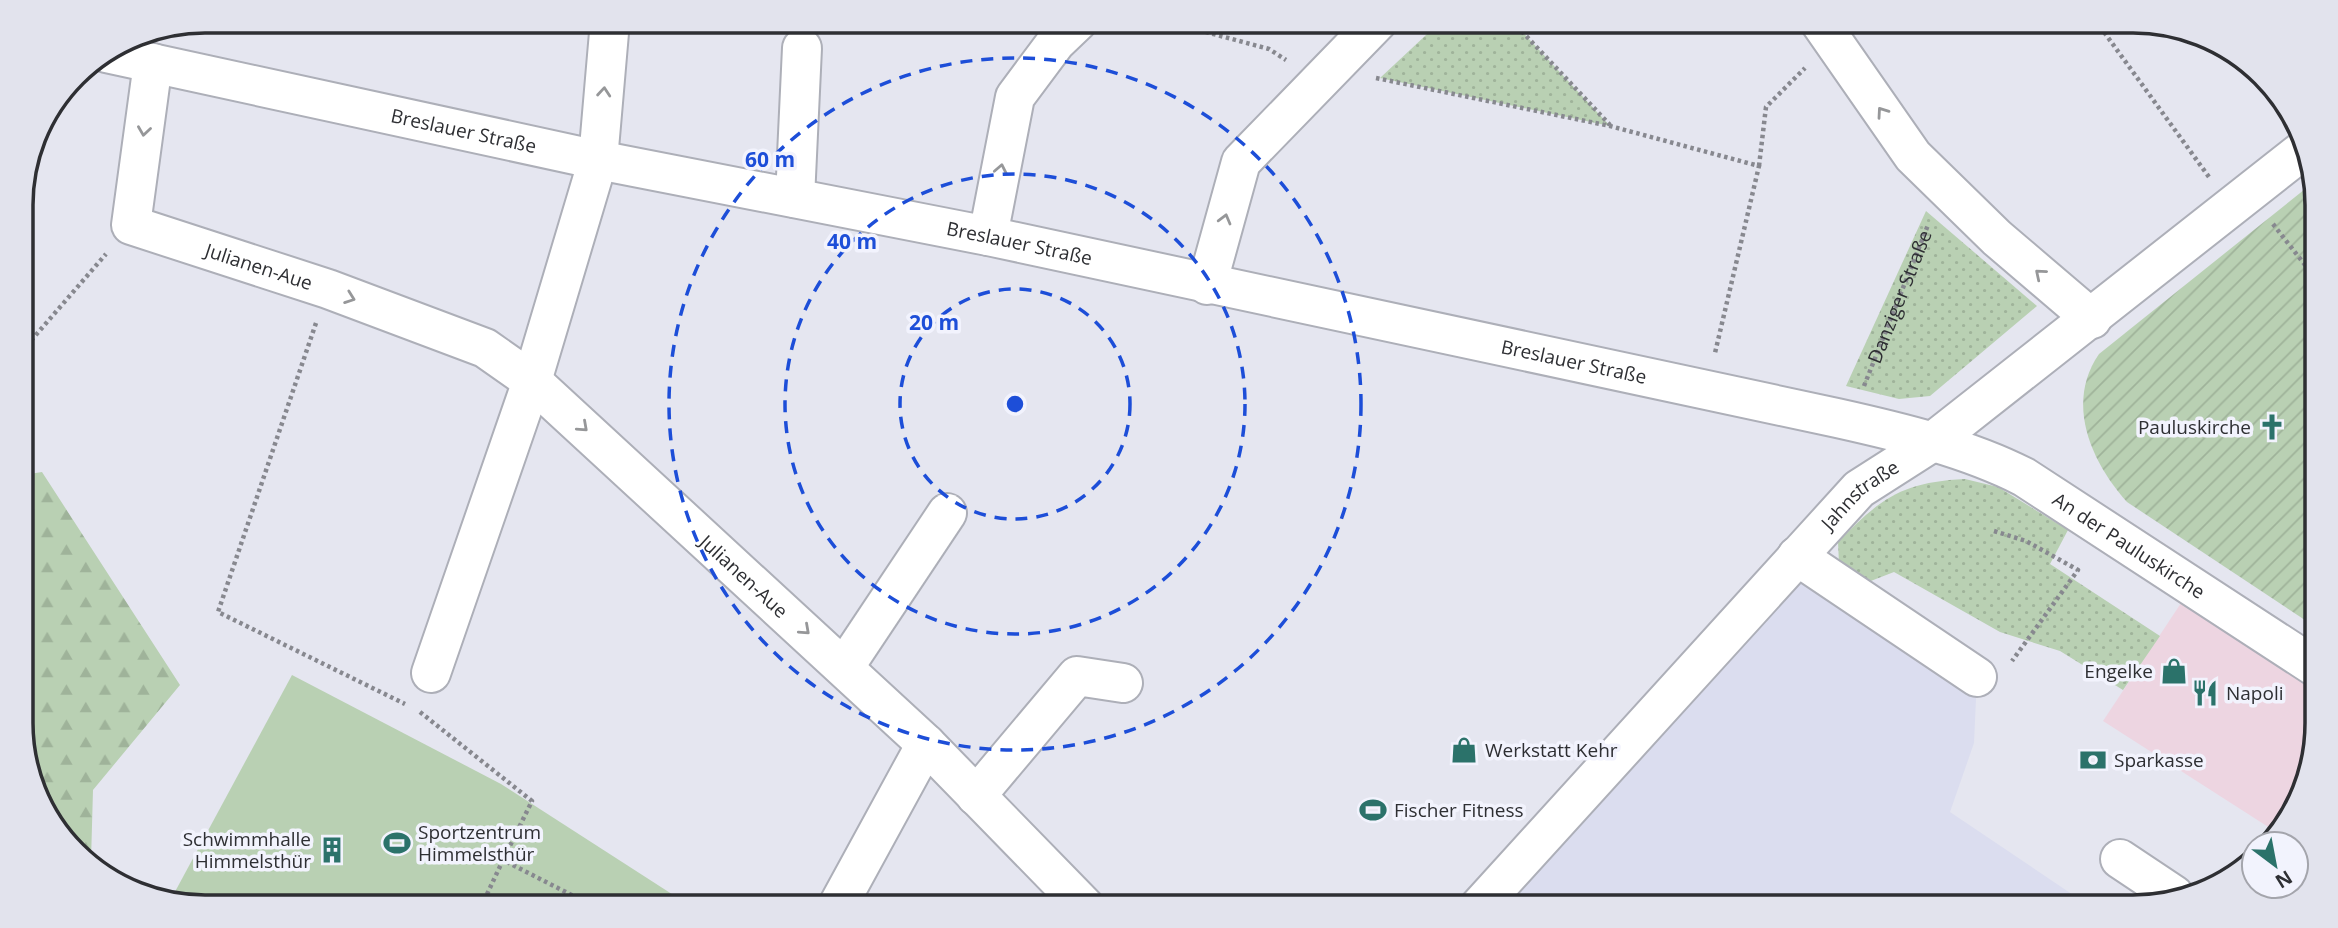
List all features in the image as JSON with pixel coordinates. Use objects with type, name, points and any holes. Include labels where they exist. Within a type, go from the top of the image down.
[{"type":"street","points":[[1207,285],[1241,163],[1366,33]]},
{"type":"street","points":[[1828,33],[1913,156],[1943,188],[2092,318]]},
{"type":"street","points":[[431,673],[532,381],[598,160],[609,34]]},
{"type":"street","points":[[988,236],[1015,97],[1065,34]]},
{"type":"street","points":[[795,198],[802,48]]},
{"type":"street","name":"Breslauer Straße","points":[[119,56],[598,160],[988,236],[1838,418],[1931,443]]},
{"type":"street","points":[[131,225],[153,63]]},
{"type":"street","name":"Jahnstraße","points":[[1490,894],[1859,489],[1931,443],[2297,155]]},
{"type":"street","name":"Julianen-Aue","points":[[131,225],[328,289],[485,348],[532,381],[845,666],[926,744],[1073,895]]},
{"type":"street","name":"An der Pauluskirche","points":[[1931,443],[1984,460],[2024,477],[2305,660]]},
{"type":"street","points":[[845,666],[947,513]]},
{"type":"street","points":[[1797,556],[1977,677]]},
{"type":"street","points":[[976,796],[1077,676],[1123,683]]},
{"type":"street","points":[[844,895],[926,744]]},
{"type":"street","points":[[2120,859],[2168,891]]},
{"type":"path","points":[[1213,33],[1269,48],[1318,82],[1380,78],[1610,126],[1759,166]]},
{"type":"path","points":[[1523,33],[1610,126]]},
{"type":"path","points":[[1706,391],[1759,166],[1766,107],[1824,33]]},
{"type":"path","points":[[2106,33],[2239,200],[2305,266]]},
{"type":"path","name":"Danziger Straße","points":[[1861,395],[1943,188]]},
{"type":"path","points":[[34,337],[131,225]]},
{"type":"path","points":[[328,289],[218,611],[418,710],[532,801],[487,895]]},
{"type":"path","points":[[1977,677],[2001,671],[2013,660],[2078,570],[2026,541],[1994,531]]},
{"type":"path","points":[[418,710],[431,673]]},
{"type":"path","points":[[503,860],[571,895]]},
{"type":"shaded area","points":[[1797,556],[1977,677],[1974,743],[1950,812],[2072,894],[1490,894]]},
{"type":"shaded area","points":[[2187,594],[2305,669],[2305,722],[2296,778],[2287,799],[2269,827],[2103,721]]},
{"type":"green space","points":[[1428,33],[1523,33],[1610,126],[1380,78]]},
{"type":"green space","points":[[2304,190],[2305,620],[2127,502],[2114,486],[2093,451],[2083,412],[2089,373],[2099,354]]},
{"type":"green space","points":[[1926,211],[2037,306],[1930,396],[1899,399],[1846,386]]},
{"type":"green space","points":[[42,472],[180,685],[93,790],[91,851],[62,818],[51,799],[37,756],[33,722],[33,473]]},
{"type":"green space","points":[[1965,479],[1998,487],[2068,530],[2050,564],[2160,636],[2123,690],[2060,651],[2000,632],[1894,572],[1863,584],[1839,563],[1838,542],[1880,504],[1894,495],[1925,484]]},
{"type":"green space","name":"Sportzentrum Himmelsthür","points":[[292,675],[501,784],[673,895],[206,895],[175,892]]},
{"type":"place","name":"Pauluskirche","points":[[2272,427]]},
{"type":"place","name":"Engelke","points":[[2174,671]]},
{"type":"place","name":"Napoli","points":[[2205,693]]},
{"type":"place","name":"Werkstatt Kehr","points":[[1464,750]]},
{"type":"place","name":"Sparkasse","points":[[2093,760]]},
{"type":"place","name":"Fischer Fitness","points":[[1373,810]]},
{"type":"place","name":"Sportzentrum Himmelsthür","points":[[397,843]]},
{"type":"place","name":"Schwimmhalle Himmelsthür","points":[[332,850]]}]
